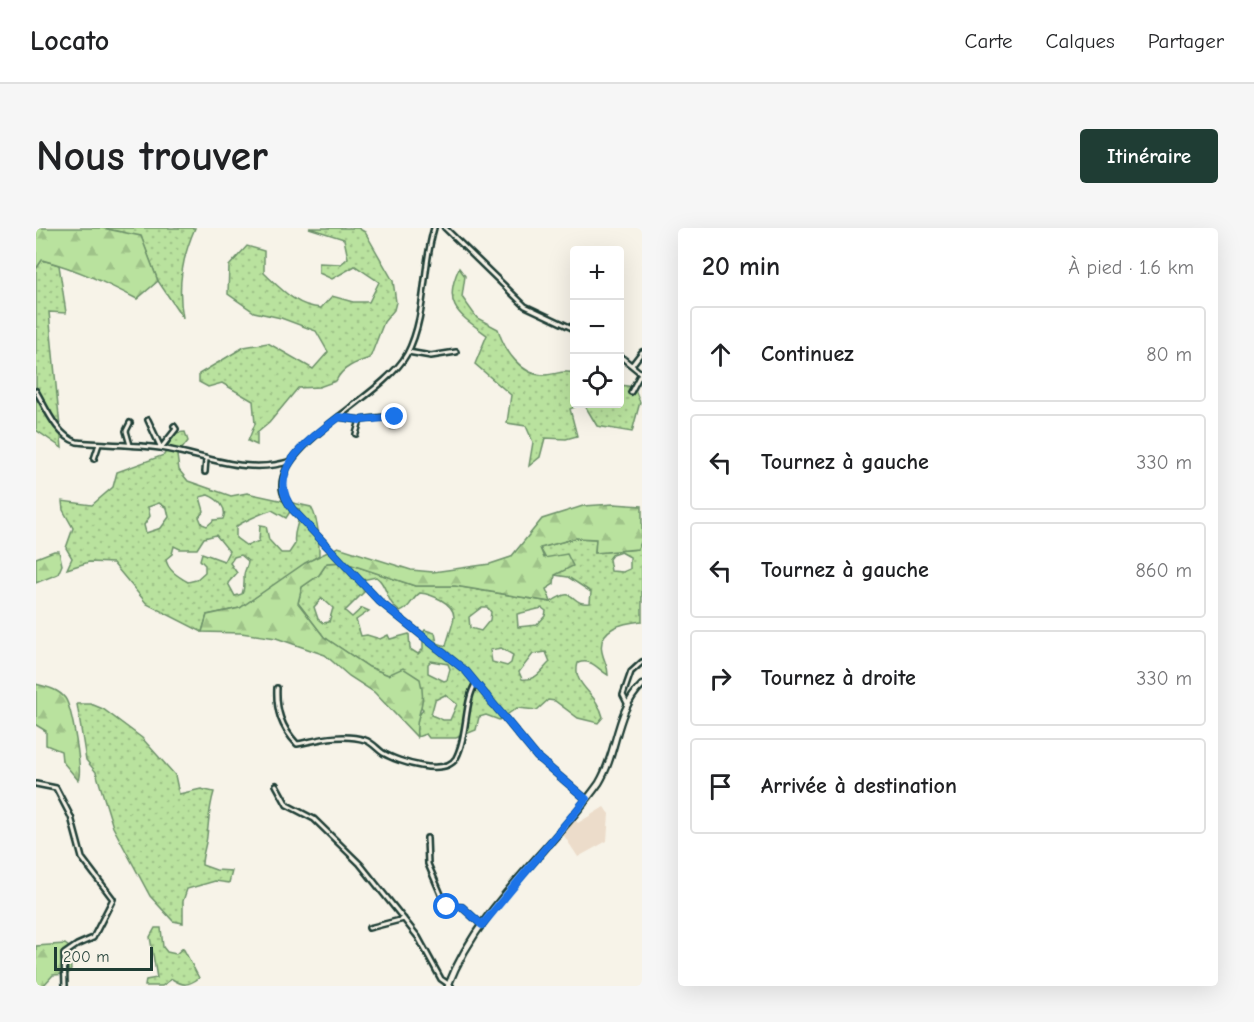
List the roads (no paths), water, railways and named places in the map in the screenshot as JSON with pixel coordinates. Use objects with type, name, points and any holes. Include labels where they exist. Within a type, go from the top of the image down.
[{"type":"main road","points":[[449,986],[458,963],[482,925],[586,799],[609,765],[627,703],[642,685]]},
{"type":"street","points":[[434,228],[424,288],[408,352],[393,373],[339,417],[291,461],[282,485],[293,510],[380,602],[464,669],[537,757],[586,799]]},
{"type":"street","points":[[445,228],[525,306],[570,327]]},
{"type":"street","points":[[408,352],[431,356],[456,352]]},
{"type":"street","points":[[632,365],[642,352]]},
{"type":"street","points":[[624,359],[642,374],[631,392]]},
{"type":"street","points":[[36,391],[56,425],[69,439],[99,444],[161,448],[258,468],[291,461]]},
{"type":"street","points":[[339,417],[360,420],[393,416],[393,426]]},
{"type":"street","points":[[148,420],[161,448]]},
{"type":"street","points":[[356,434],[360,420]]},
{"type":"street","points":[[130,423],[126,431],[130,445]]},
{"type":"street","points":[[161,448],[176,429],[174,426]]},
{"type":"street","points":[[94,459],[99,444]]},
{"type":"street","points":[[205,472],[207,459]]},
{"type":"street","points":[[627,703],[623,695],[629,675],[642,662]]},
{"type":"street","points":[[278,688],[279,715],[295,743],[330,738],[364,740],[392,757],[432,768],[447,766],[455,759],[476,683]]},
{"type":"street","points":[[36,784],[56,788],[71,817],[82,858],[113,900],[103,915],[93,938],[64,954],[65,986]]},
{"type":"street","points":[[276,785],[285,804],[314,819],[360,864],[425,946],[441,979],[449,986]]},
{"type":"street","points":[[427,838],[428,864],[446,906],[462,907],[482,925]]},
{"type":"street","points":[[369,928],[404,920]]}]
